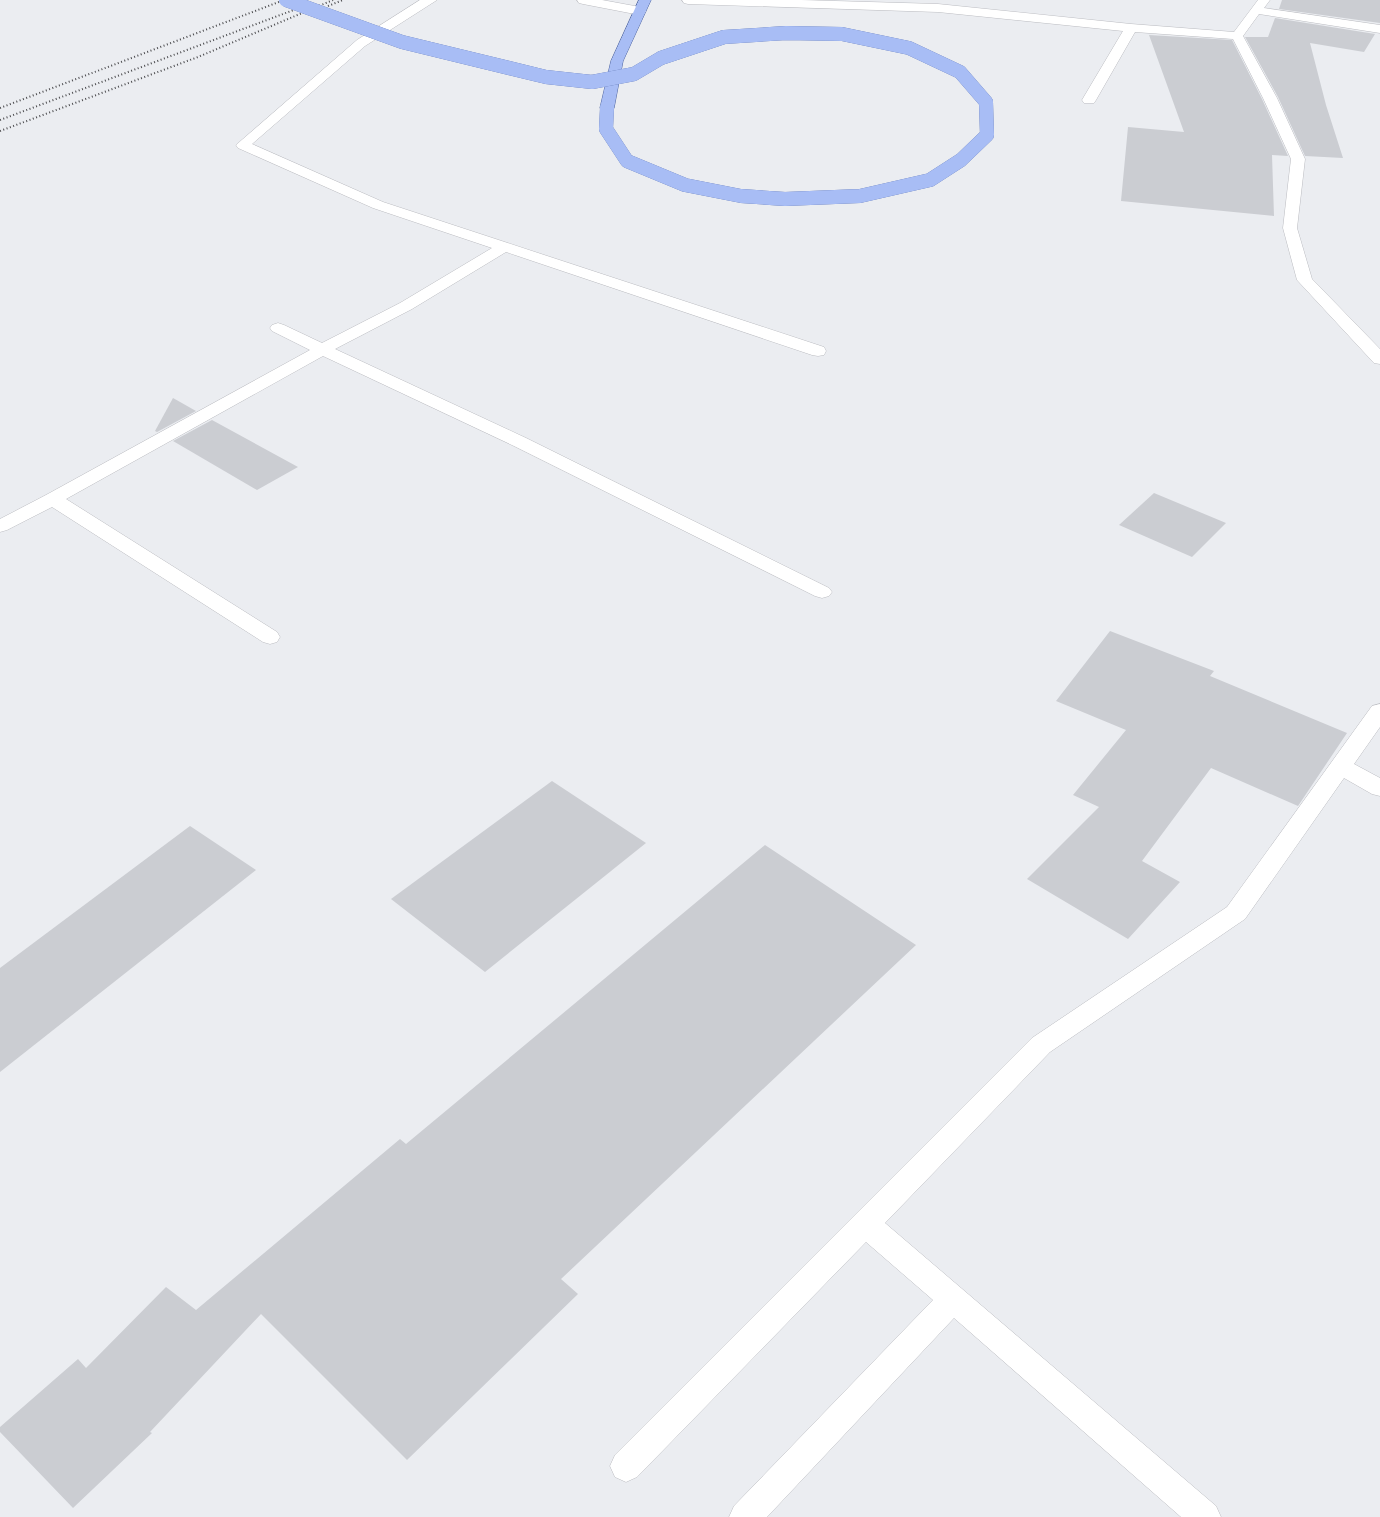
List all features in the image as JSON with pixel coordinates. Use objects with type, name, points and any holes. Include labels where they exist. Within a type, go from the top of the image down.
[{"type":"main road","points":[[286,0],[402,42],[546,77],[592,82],[634,74],[661,58],[724,37],[786,33],[850,36],[909,48],[960,72],[986,102],[987,136],[961,160],[930,180],[860,196],[785,199],[742,196],[685,185],[627,161],[606,129],[607,108],[618,61],[643,6]]},
{"type":"street","points":[[431,0],[427,1],[362,43],[243,146],[378,205],[818,351]]},
{"type":"street","points":[[583,0],[643,6]]},
{"type":"street","points":[[688,0],[938,8],[1131,28],[1237,36]]},
{"type":"street","points":[[1237,36],[1260,5],[1380,29]]},
{"type":"street","points":[[1089,100],[1131,28]]},
{"type":"street","points":[[1237,36],[1270,98],[1298,159],[1290,228],[1305,280],[1380,359]]},
{"type":"street","points":[[0,526],[53,499],[323,349],[406,306],[504,247]]},
{"type":"street","points":[[278,328],[520,442],[822,592]]},
{"type":"street","points":[[53,499],[270,637]]},
{"type":"street","points":[[626,1466],[1041,1045],[1236,914],[1380,711]]},
{"type":"street","points":[[1341,766],[1380,788]]},
{"type":"street","points":[[866,1224],[1205,1517]]},
{"type":"street","points":[[745,1517],[953,1299]]},
{"type":"building","points":[[1282,0],[1380,0],[1380,23],[1279,9]]},
{"type":"building","points":[[1275,18],[1375,34],[1364,52],[1310,43],[1326,105],[1343,158],[1305,156],[1278,97],[1245,37],[1268,37]]},
{"type":"building","points":[[1149,35],[1232,40],[1262,99],[1288,156],[1272,155],[1274,216],[1121,201],[1128,127],[1184,132]]},
{"type":"building","points":[[173,398],[196,411],[157,432],[155,431]]},
{"type":"building","points":[[212,420],[298,467],[257,490],[173,441]]},
{"type":"building","points":[[1154,493],[1226,523],[1192,557],[1119,525]]},
{"type":"building","points":[[1110,631],[1214,671],[1210,676],[1347,733],[1298,806],[1211,768],[1142,861],[1180,882],[1128,939],[1027,879],[1099,807],[1073,795],[1126,730],[1056,701]]},
{"type":"building","points":[[552,781],[646,843],[485,972],[391,899]]},
{"type":"building","points":[[190,826],[256,870],[0,1072],[0,968]]},
{"type":"building","points":[[765,845],[916,945],[561,1279],[578,1294],[407,1460],[261,1314],[150,1432],[152,1433],[73,1508],[0,1432],[0,1427],[78,1359],[86,1368],[166,1287],[196,1310],[400,1139],[406,1144]]},
{"type":"railway","points":[[0,108],[284,0]]},
{"type":"railway","points":[[0,131],[198,57],[333,0]]},
{"type":"railway","points":[[328,6],[343,0]]},
{"type":"railway","points":[[0,120],[307,5]]}]
